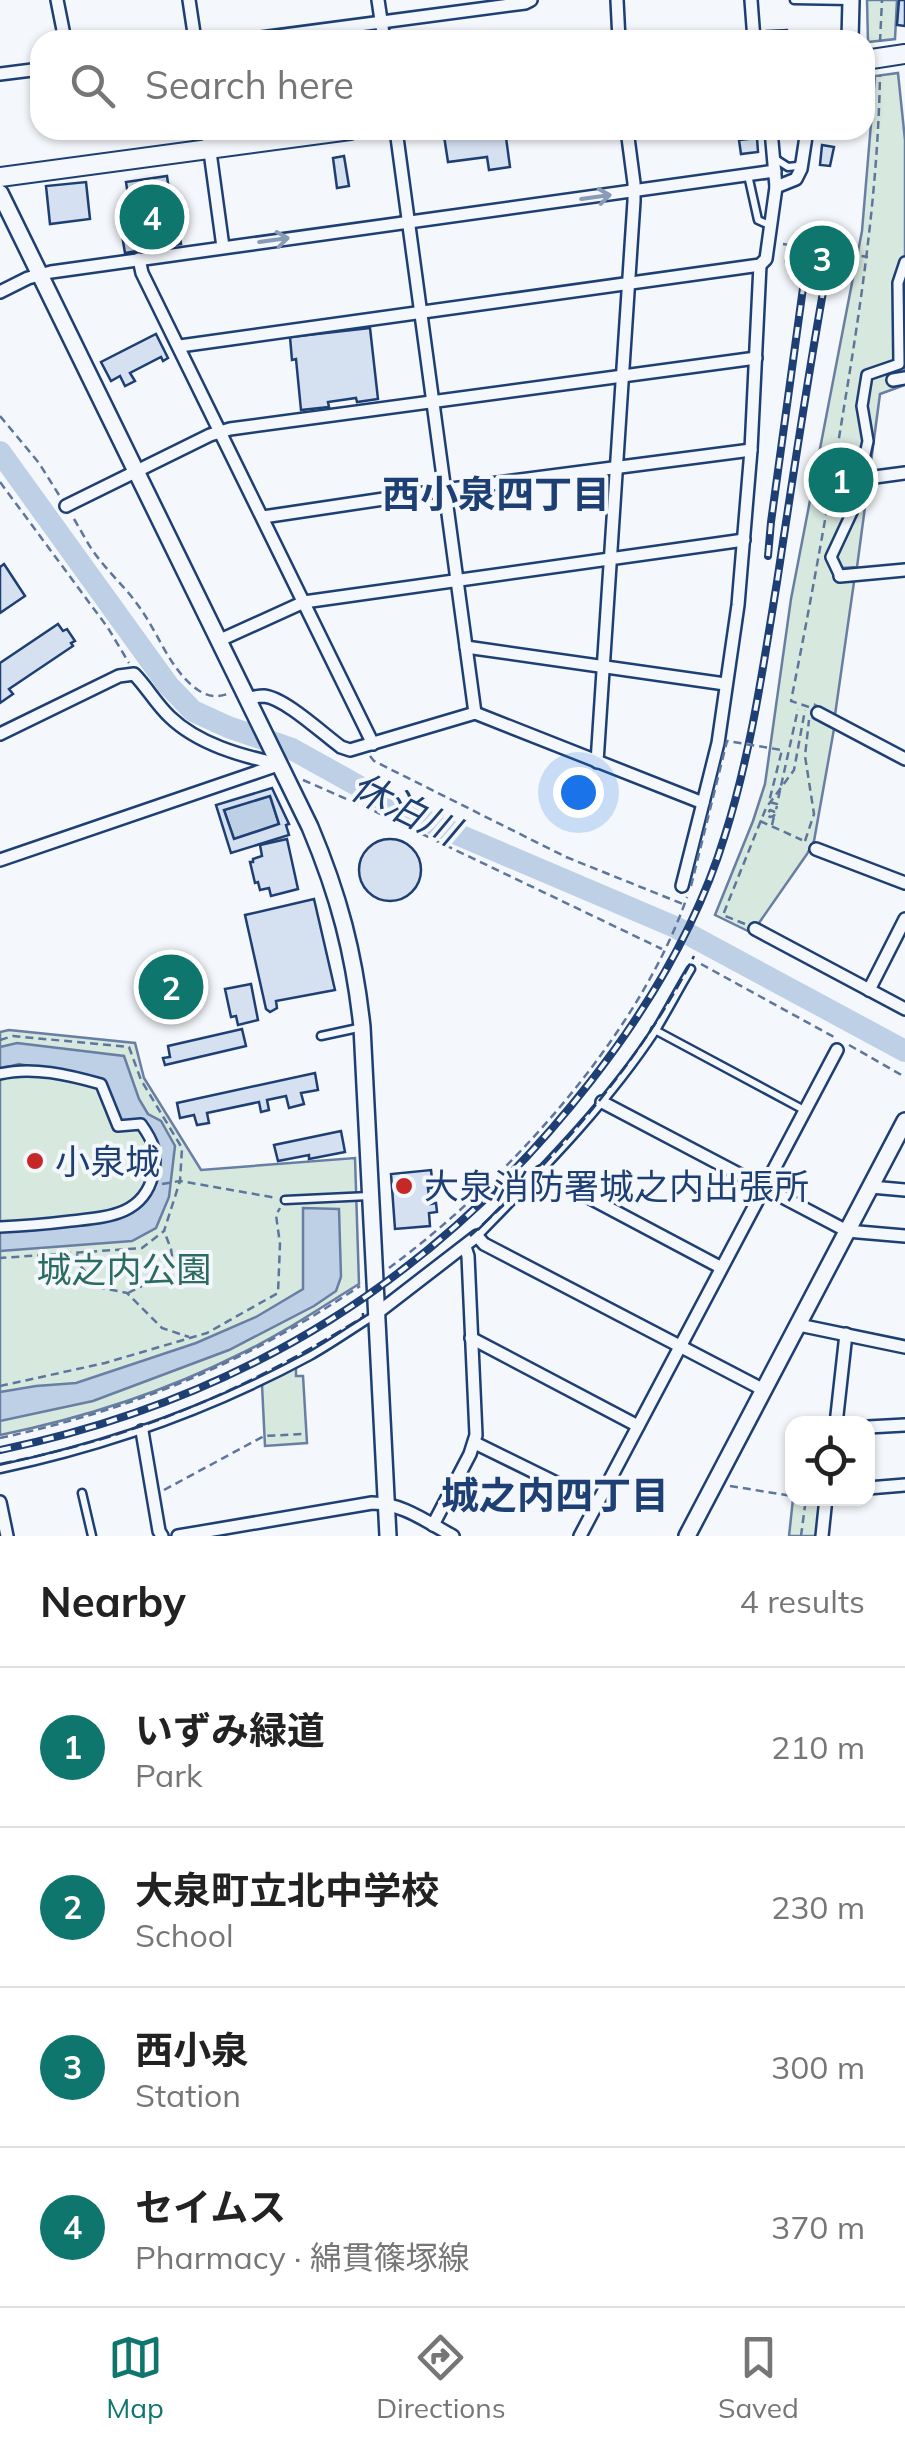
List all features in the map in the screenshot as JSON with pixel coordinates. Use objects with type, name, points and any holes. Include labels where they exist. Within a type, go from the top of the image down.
[{"type":"main road","points":[[875,58],[905,54]]},
{"type":"main road","points":[[0,177],[203,140]]},
{"type":"street","points":[[57,0],[63,30]]},
{"type":"street","points":[[189,0],[194,30]]},
{"type":"street","points":[[378,0],[382,30]]},
{"type":"street","points":[[314,30],[531,0]]},
{"type":"street","points":[[617,0],[618,30]]},
{"type":"street","points":[[751,0],[753,30]]},
{"type":"street","points":[[850,30],[851,1]]},
{"type":"street","points":[[0,74],[30,70]]},
{"type":"street","points":[[208,140],[223,247]]},
{"type":"street","points":[[397,140],[475,713]]},
{"type":"street","points":[[597,762],[634,191],[628,140]]},
{"type":"street","points":[[686,886],[718,743],[738,605],[760,266],[766,259],[776,187],[772,140]]},
{"type":"street","points":[[776,187],[796,179],[805,140]]},
{"type":"street","points":[[0,292],[39,274],[748,175],[775,164]]},
{"type":"street","points":[[0,193],[310,827],[338,899],[357,978],[362,1028],[388,1536]]},
{"type":"street","points":[[139,259],[142,273],[304,602],[368,746]]},
{"type":"street","points":[[905,262],[898,283],[902,364],[867,375],[862,406],[868,441],[852,512],[830,557],[840,576],[905,570]]},
{"type":"street","points":[[180,346],[760,266]]},
{"type":"street","points":[[66,506],[220,431],[756,358]]},
{"type":"street","points":[[263,517],[751,450]]},
{"type":"street","points":[[875,476],[905,474]]},
{"type":"street","points":[[218,642],[304,602],[744,540]]},
{"type":"street","points":[[466,647],[725,684]]},
{"type":"street","points":[[0,734],[130,674],[137,676],[168,715],[186,730],[250,757],[276,758]]},
{"type":"street","points":[[244,694],[271,698],[350,750],[475,713],[703,802]]},
{"type":"street","points":[[812,709],[905,759]]},
{"type":"street","points":[[0,860],[276,758]]},
{"type":"street","points":[[810,845],[905,883]]},
{"type":"street","points":[[868,990],[905,918]]},
{"type":"street","points":[[755,929],[905,1009]]},
{"type":"street","points":[[580,1536],[837,1050]]},
{"type":"street","points":[[0,1074],[18,1069],[101,1084],[118,1126],[141,1124],[158,1156],[146,1193],[112,1216],[0,1227]]},
{"type":"street","points":[[602,1102],[847,1231],[905,1236]]},
{"type":"street","points":[[687,1536],[905,1121]]},
{"type":"street","points":[[541,1172],[720,1267]]},
{"type":"street","points":[[871,1187],[905,1190]]},
{"type":"street","points":[[376,1314],[477,1236],[484,1244],[764,1390]]},
{"type":"street","points":[[433,1525],[475,1443],[468,1256],[464,1247]]},
{"type":"street","points":[[800,1325],[905,1348]]},
{"type":"street","points":[[837,1416],[846,1334]]},
{"type":"street","points":[[471,1338],[638,1426]]},
{"type":"street","points":[[875,1427],[905,1425]]},
{"type":"street","points":[[142,1431],[162,1536]]},
{"type":"street","points":[[475,1443],[597,1504]]},
{"type":"street","points":[[875,1488],[905,1486]]},
{"type":"street","points":[[0,1502],[7,1536]]},
{"type":"street","points":[[178,1536],[372,1502],[400,1508],[453,1536]]},
{"type":"street","points":[[822,1536],[825,1506]]},
{"type":"lane","points":[[794,0],[851,1]]},
{"type":"lane","points":[[775,164],[797,166],[802,160]]},
{"type":"lane","points":[[748,175],[758,220],[770,225]]},
{"type":"lane","points":[[477,1236],[541,1172],[602,1102],[656,1030],[693,965]]},
{"type":"lane","points":[[321,1036],[362,1028]]},
{"type":"lane","points":[[656,1030],[804,1110]]},
{"type":"lane","points":[[285,1200],[370,1196]]},
{"type":"lane","points":[[0,1469],[142,1431],[215,1402],[282,1371],[376,1314]]},
{"type":"lane","points":[[82,1493],[92,1536]]},
{"type":"path","points":[[880,42],[882,0]]},
{"type":"path","points":[[812,709],[791,701],[822,544],[868,257],[879,146],[880,74]]},
{"type":"path","points":[[776,243],[868,257]]},
{"type":"path","points":[[0,416],[39,463],[98,558],[133,598],[190,684],[214,697],[244,694]]},
{"type":"path","points":[[0,482],[108,628],[128,664]]},
{"type":"path","points":[[772,826],[774,812],[770,810],[767,814],[770,817],[774,816],[800,702]]},
{"type":"path","points":[[755,929],[723,915],[766,808],[794,770],[812,709]]},
{"type":"path","points":[[760,821],[810,845],[814,814],[805,756],[812,709]]},
{"type":"path","points":[[686,886],[727,741],[782,750],[769,802],[777,804]]},
{"type":"path","points":[[368,746],[374,761],[486,818],[566,857],[684,906],[649,981],[558,1109],[479,1193],[385,1270]]},
{"type":"path","points":[[300,780],[374,811],[664,950]]},
{"type":"path","points":[[693,965],[905,1076]]},
{"type":"path","points":[[0,1040],[13,1036],[129,1047],[140,1080],[182,1148],[180,1181],[164,1231],[142,1248],[0,1258]]},
{"type":"path","points":[[0,1386],[106,1362],[207,1333],[278,1292],[280,1244],[276,1214],[285,1200],[180,1181],[150,1186]]},
{"type":"path","points":[[126,1293],[174,1270],[164,1231]]},
{"type":"path","points":[[77,1252],[79,1264],[98,1287],[126,1293],[162,1328],[190,1338]]},
{"type":"path","points":[[0,1438],[86,1418],[186,1382],[272,1341],[365,1283]]},
{"type":"path","points":[[153,1493],[264,1436],[302,1434]]},
{"type":"path","points":[[724,1485],[785,1495]]},
{"type":"path","points":[[801,1536],[805,1506]]},
{"type":"green space","points":[[867,0],[897,0],[895,39],[875,41],[875,30],[868,30]]},
{"type":"green space","points":[[898,73],[905,140],[905,385],[880,394],[857,567],[842,568],[839,581],[854,582],[835,715],[815,705],[813,718],[834,729],[814,841],[752,933],[715,915],[765,784],[791,599],[862,231],[870,140],[875,140],[875,76]]},
{"type":"green space","name":"城之内公園","points":[[0,1032],[135,1043],[144,1078],[201,1170],[355,1158],[359,1284],[271,1338],[182,1380],[93,1412],[0,1435]]},
{"type":"green space","points":[[296,1367],[296,1376],[303,1376],[307,1443],[265,1446],[262,1385]]},
{"type":"green space","points":[[792,1506],[820,1506],[816,1536],[789,1536]]},
{"type":"water","points":[[270,796],[279,824],[234,839],[224,810]]},
{"type":"water","points":[[17,1043],[124,1056],[139,1099],[148,1114],[161,1121],[175,1146],[169,1197],[156,1228],[132,1241],[0,1251],[0,1232],[98,1223],[134,1211],[151,1192],[159,1161],[156,1139],[148,1126],[143,1119],[120,1122],[103,1080],[19,1064],[0,1069],[0,1047]]},
{"type":"water","points":[[303,1208],[339,1209],[341,1277],[336,1291],[229,1350],[93,1401],[0,1421],[0,1392],[76,1383],[196,1343],[256,1317],[303,1289]]},
{"type":"building","points":[[899,0],[905,0],[905,26],[897,25]]},
{"type":"building","points":[[445,140],[506,140],[510,167],[489,170],[487,157],[448,162]]},
{"type":"building","points":[[739,140],[757,140],[758,152],[741,154]]},
{"type":"building","points":[[822,145],[834,147],[830,166],[820,165]]},
{"type":"building","points":[[344,156],[349,186],[337,188],[333,158]]},
{"type":"building","points":[[167,176],[181,244],[125,253],[120,223],[132,222],[126,182]]},
{"type":"building","points":[[86,182],[90,219],[50,224],[46,186]]},
{"type":"building","points":[[815,247],[842,251],[839,269],[825,267],[824,273],[812,271]]},
{"type":"building","points":[[787,250],[814,254],[813,265],[786,261]]},
{"type":"building","points":[[370,328],[378,399],[328,402],[329,407],[301,410],[290,337]]},
{"type":"building","points":[[156,334],[168,358],[163,361],[161,357],[130,373],[135,381],[125,386],[120,376],[111,381],[101,362]]},
{"type":"building","points":[[4,564],[25,596],[0,613],[0,567]]},
{"type":"building","points":[[58,624],[63,631],[67,629],[75,641],[73,646],[9,689],[13,694],[0,703],[0,663]]},
{"type":"building","points":[[272,788],[289,824],[289,835],[231,853],[216,805]],"holes":[[[270,796],[279,824],[234,839],[224,810]]]},
{"type":"building","points":[[287,839],[298,889],[271,896],[269,888],[260,890],[258,882],[255,883],[250,862],[262,856],[260,845]]},
{"type":"building","points":[[390,839],[412,848],[421,870],[412,892],[390,901],[368,892],[359,870],[368,848]]},
{"type":"building","points":[[314,899],[335,990],[276,1001],[277,1008],[270,1012],[266,1009],[245,915]]},
{"type":"building","points":[[251,984],[258,1020],[238,1025],[236,1016],[231,1017],[225,989]]},
{"type":"building","points":[[242,1029],[246,1046],[165,1065],[163,1058],[170,1057],[168,1046]]},
{"type":"building","points":[[315,1073],[318,1090],[301,1093],[304,1104],[289,1108],[286,1096],[267,1100],[269,1110],[261,1112],[259,1102],[207,1113],[209,1123],[197,1125],[194,1115],[180,1118],[177,1103]]},
{"type":"building","points":[[341,1131],[345,1152],[278,1161],[274,1145]]},
{"type":"building","points":[[431,1170],[430,1204],[436,1203],[437,1212],[429,1213],[430,1226],[395,1229],[391,1174]]},
{"type":"waterway","name":"休泊川","points":[[0,452],[168,685],[193,711],[292,749],[405,812],[675,927],[905,1051]]},
{"type":"railway","points":[[0,1450],[89,1428],[174,1399],[254,1363],[330,1320],[401,1271],[468,1215],[532,1151],[612,1053],[686,933],[714,868],[734,804],[761,678],[825,281]]},
{"type":"railway","points":[[768,556],[803,288]]},
{"type":"fence","points":[[470,1236],[534,1175],[595,1106],[650,1032],[694,956]]},
{"type":"fence","points":[[0,1464],[98,1440],[189,1408],[276,1367],[363,1317],[363,1313]]},
{"type":"place","name":"セイムス","points":[[152,217]]},
{"type":"place","name":"西小泉","points":[[822,258]]},
{"type":"place","name":"いずみ緑道","points":[[841,480]]},
{"type":"place","name":"大泉町立北中学校","points":[[171,987]]},
{"type":"place","name":"小泉城","points":[[35,1161]]},
{"type":"place","name":"大泉消防署城之内出張所","points":[[404,1186]]},
{"type":"district","name":"西小泉四丁目","points":[[496,494]]},
{"type":"district","name":"城之内四丁目","points":[[555,1495]]}]
